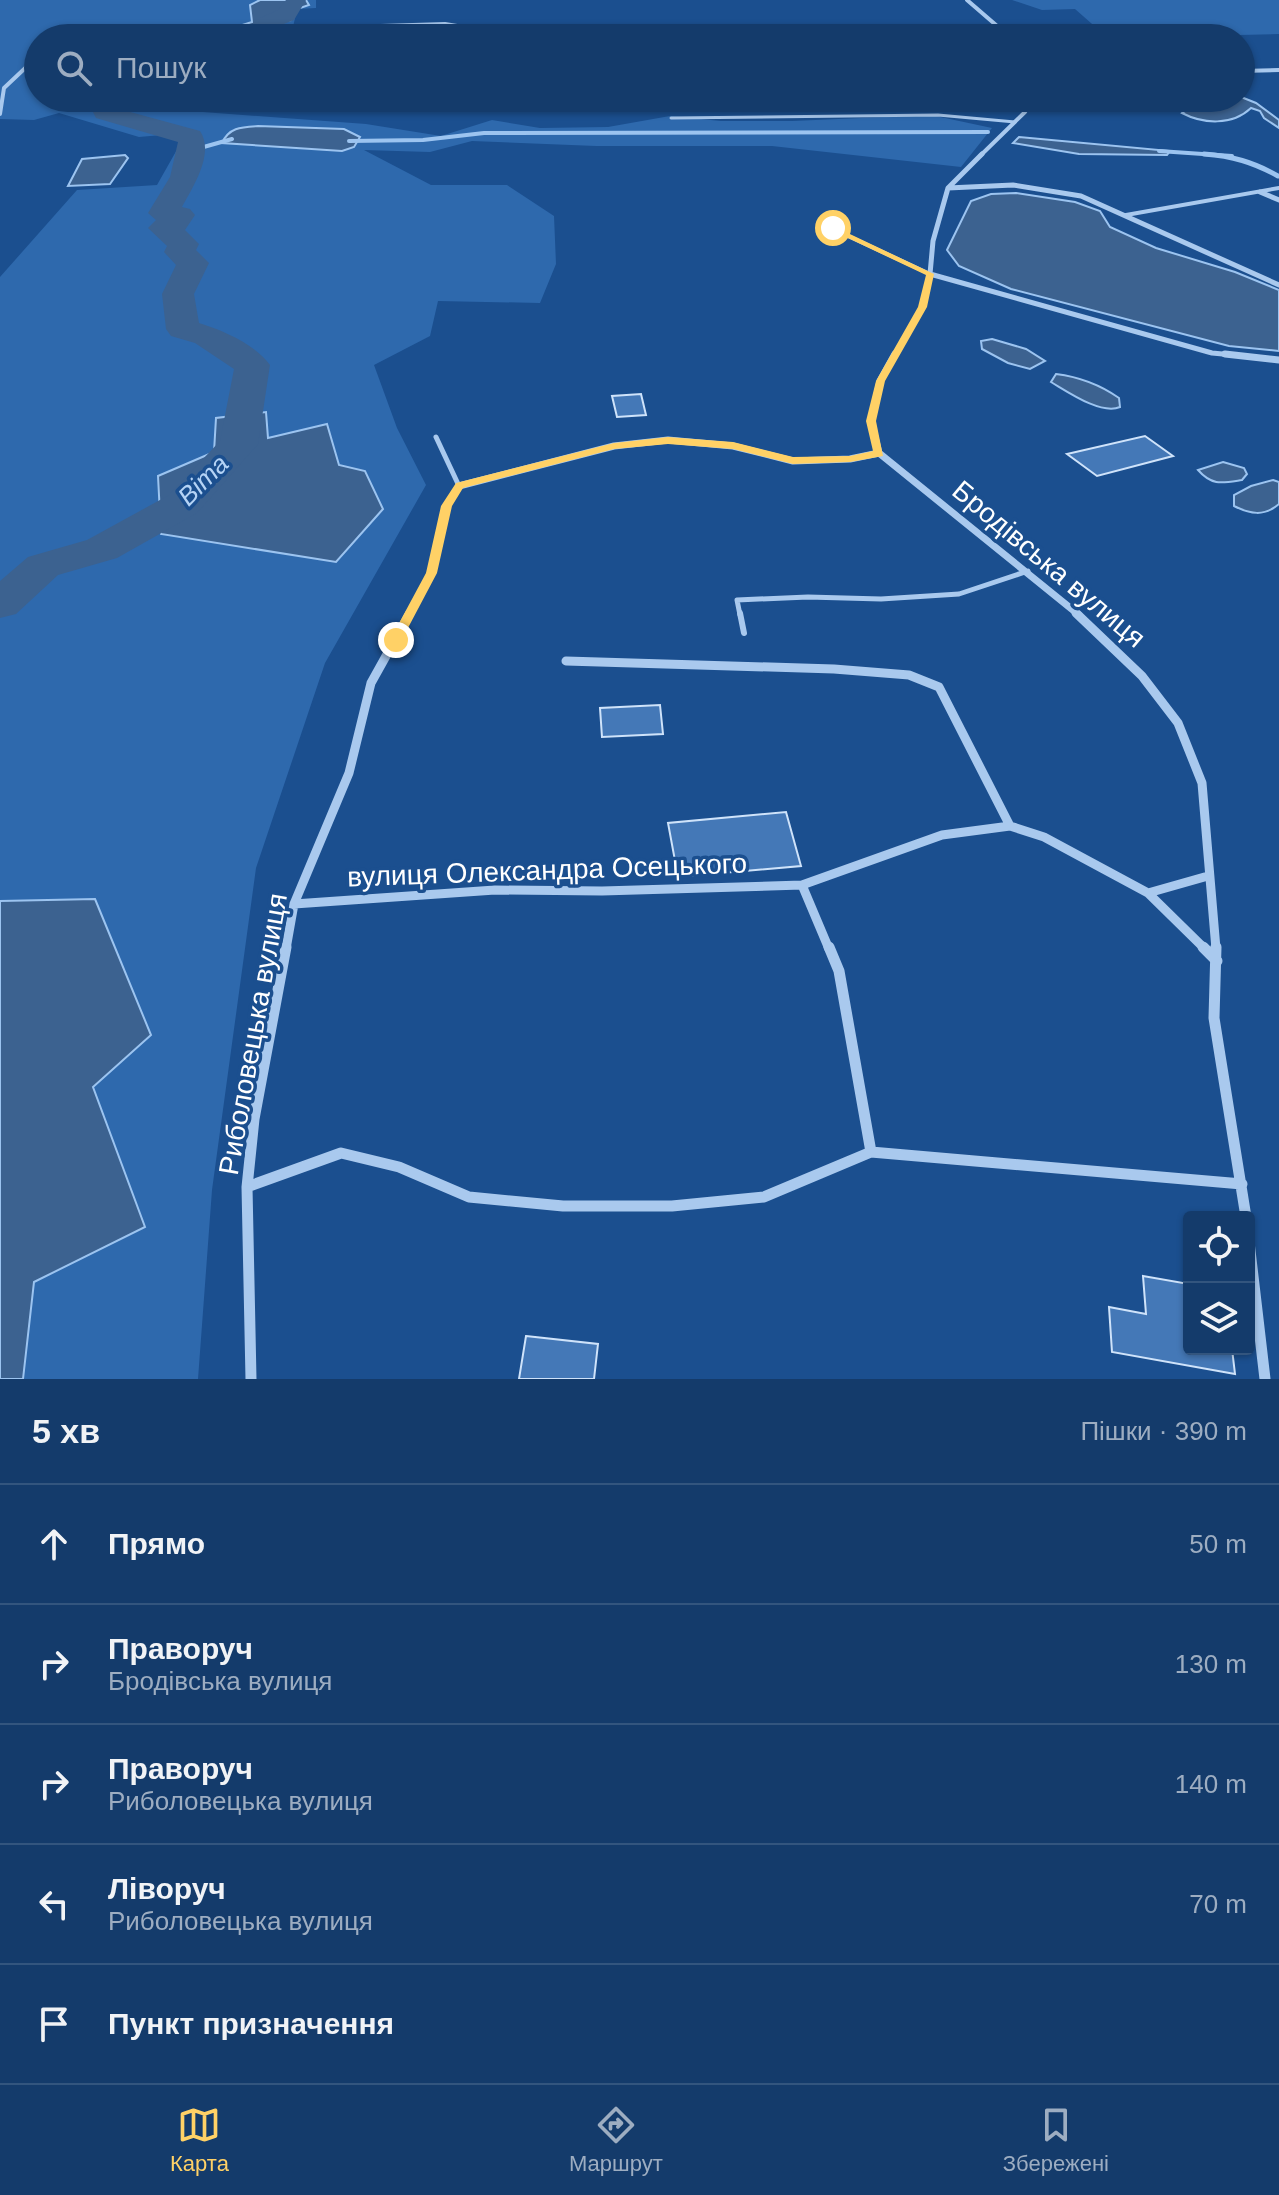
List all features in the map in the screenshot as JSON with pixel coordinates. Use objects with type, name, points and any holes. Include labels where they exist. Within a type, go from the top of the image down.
[{"type":"street","points":[[967,0],[994,24]]},
{"type":"street","points":[[0,114],[4,88],[24,69]]},
{"type":"street","points":[[1255,71],[1279,70]]},
{"type":"street","points":[[459,486],[614,446],[668,440],[733,446],[793,461],[850,459],[879,453],[871,421],[880,381],[922,307],[930,274],[933,241],[948,188],[1023,112]]},
{"type":"street","points":[[948,188],[1013,185],[1081,196],[1279,285]]},
{"type":"street","points":[[1260,192],[1279,200]]},
{"type":"street","points":[[930,274],[1212,353],[1279,360]]},
{"type":"street","name":"Бродівська вулиця","points":[[879,453],[1091,625],[1122,655],[1178,723],[1202,783],[1217,961],[1214,1018],[1245,1211]]},
{"type":"street","name":"Риболовецька вулиця","points":[[251,1379],[247,1187],[254,1119],[294,904],[349,773],[371,683],[432,573],[447,506],[459,486]]},
{"type":"street","points":[[566,661],[834,669],[909,675],[939,687],[1010,826]]},
{"type":"street","name":"вулиця Олександра Осецького","points":[[294,904],[495,890],[602,891],[802,885],[942,835],[1010,826],[1044,837],[1148,893],[1217,961]]},
{"type":"street","points":[[1148,893],[1208,876]]},
{"type":"street","points":[[802,885],[839,971],[871,1152]]},
{"type":"street","points":[[247,1187],[341,1153],[399,1167],[469,1197],[563,1206],[672,1206],[764,1197],[871,1152],[1242,1184]]},
{"type":"street","points":[[1254,1283],[1265,1379]]},
{"type":"lane","points":[[671,118],[938,115],[1015,122]]},
{"type":"lane","points":[[1126,215],[1279,188]]},
{"type":"lane","points":[[820,223],[930,274]]},
{"type":"lane","points":[[436,437],[459,486]]},
{"type":"lane","points":[[744,633],[737,600],[808,597],[881,599],[959,594],[1028,571]]},
{"type":"shaded area","points":[[0,0],[316,0],[316,8],[297,9],[294,24],[24,24],[24,112],[203,112],[366,124],[441,136],[492,120],[540,128],[608,127],[670,116],[721,121],[792,121],[931,115],[992,128],[961,167],[772,146],[596,146],[472,141],[430,152],[364,150],[431,185],[507,185],[554,216],[556,264],[540,303],[438,301],[430,336],[374,365],[397,428],[426,485],[325,663],[256,868],[212,1190],[198,1379],[0,1379],[0,277],[77,190],[157,185],[183,139],[173,134],[139,137],[59,113],[34,120],[0,119]]},
{"type":"shaded area","points":[[1012,0],[1279,0],[1279,34],[1255,35],[1255,24],[1092,24],[1075,9],[1042,10]]},
{"type":"water","points":[[260,0],[306,0],[309,5],[294,10],[291,20],[246,24],[252,22],[250,5]]},
{"type":"water","points":[[1255,103],[1279,120],[1279,128],[1264,118],[1255,109]]},
{"type":"water","points":[[1246,112],[1235,118],[1217,121],[1182,113]]},
{"type":"water","points":[[258,126],[344,129],[360,137],[354,147],[342,151],[222,143],[232,131]]},
{"type":"water","points":[[1019,137],[1170,151],[1167,155],[1079,154],[1013,143]]},
{"type":"water","points":[[125,155],[128,158],[110,184],[68,186],[82,159]]},
{"type":"water","points":[[1016,193],[1075,202],[1100,211],[1110,227],[1156,248],[1235,272],[1279,290],[1279,351],[1229,346],[1011,289],[959,266],[947,250],[971,201],[991,194]]},
{"type":"water","points":[[992,339],[1026,349],[1045,361],[1030,369],[1008,363],[982,349],[981,341]]},
{"type":"water","points":[[1056,374],[1081,379],[1104,389],[1119,398],[1120,407],[1104,408],[1075,396],[1051,382]]},
{"type":"water","points":[[266,412],[268,438],[327,424],[339,465],[365,471],[383,509],[336,562],[161,534],[158,476],[214,452],[216,418]]},
{"type":"water","points":[[1223,462],[1244,468],[1247,474],[1242,480],[1218,482],[1208,479],[1198,470]]},
{"type":"water","points":[[1273,480],[1279,482],[1279,504],[1273,508],[1257,513],[1234,506],[1234,495]]},
{"type":"water","points":[[95,899],[151,1035],[93,1087],[145,1227],[34,1282],[23,1379],[0,1379],[0,901]]},
{"type":"building","points":[[641,394],[646,415],[617,417],[612,396]]},
{"type":"building","points":[[1145,436],[1173,456],[1097,476],[1067,454]]},
{"type":"building","points":[[660,705],[663,734],[602,737],[600,708]]},
{"type":"building","points":[[786,812],[801,866],[678,877],[668,823]]},
{"type":"building","points":[[1143,1276],[1183,1283],[1183,1355],[1233,1355],[1235,1374],[1112,1352],[1109,1307],[1146,1314]]},
{"type":"building","points":[[526,1336],[598,1344],[594,1379],[519,1379]]},
{"type":"waterway","name":"Віта","points":[[268,24],[286,15],[296,0]]},
{"type":"waterway","name":"Віта","points":[[0,604],[43,566],[102,549],[183,504],[239,444],[252,365],[207,336],[183,329],[178,294],[193,263],[179,252],[184,244],[163,228],[176,223],[180,215],[163,213],[188,167],[191,137],[105,112]]},
{"type":"waterway","points":[[349,141],[423,140],[484,133],[988,132]]},
{"type":"waterway","points":[[193,150],[232,139]]},
{"type":"waterway","points":[[1159,151],[1207,154]]},
{"type":"waterway","points":[[1207,154],[1232,156]]},
{"type":"waterway","points":[[1207,154],[1242,160],[1278,176]]},
{"type":"route","points":[[396,640],[432,573],[447,506],[459,486],[614,446],[668,440],[733,446],[793,461],[850,459],[879,453],[871,421],[880,381],[922,307],[930,274],[833,228]]}]
